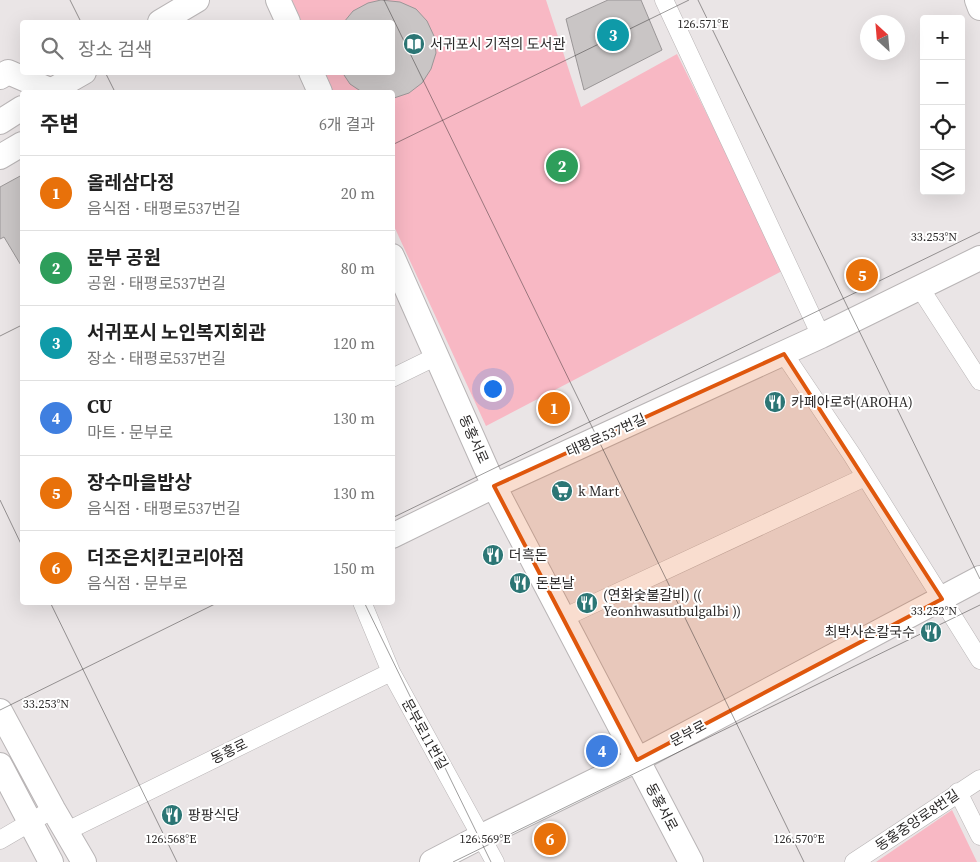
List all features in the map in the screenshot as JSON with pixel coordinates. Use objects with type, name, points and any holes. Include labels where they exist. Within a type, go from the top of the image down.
[{"type":"street","points":[[163,20],[197,0]]},
{"type":"street","points":[[278,0],[287,20]]},
{"type":"street","points":[[664,0],[822,336]]},
{"type":"street","points":[[977,0],[980,8]]},
{"type":"street","points":[[0,77],[8,72],[65,87]]},
{"type":"street","points":[[312,75],[319,90]]},
{"type":"street","points":[[0,122],[20,109]]},
{"type":"street","points":[[0,157],[20,145]]},
{"type":"street","name":"태평로537번길","points":[[395,535],[494,486],[784,354],[980,258]]},
{"type":"street","name":"동홍서로","points":[[395,263],[494,486],[690,862]]},
{"type":"street","points":[[920,288],[980,381]]},
{"type":"street","points":[[784,354],[866,478],[980,660]]},
{"type":"street","points":[[395,377],[437,356]]},
{"type":"street","points":[[563,618],[866,478]]},
{"type":"street","name":"문부로","points":[[432,862],[637,760],[980,578]]},
{"type":"street","name":"문부로11번길","points":[[363,605],[391,672],[496,862]]},
{"type":"street","name":"동홍로","points":[[67,831],[391,672]]},
{"type":"street","points":[[0,711],[84,862]]},
{"type":"street","points":[[0,765],[51,862]]},
{"type":"street","name":"동홍중앙로8번길","points":[[854,862],[980,779]]},
{"type":"street","points":[[958,792],[980,836]]},
{"type":"street","points":[[0,840],[53,809]]},
{"type":"highlighted area","points":[[784,354],[942,599],[637,760],[494,486]]},
{"type":"shaded area","points":[[289,0],[546,0],[581,107],[677,54],[784,270],[486,426],[395,228],[395,90],[331,90],[323,75],[395,75],[395,20],[298,20]]},
{"type":"shaded area","points":[[952,810],[977,862],[876,862]]},
{"type":"building","name":"서귀포시 기적의 도서관","points":[[381,0],[400,2],[416,9],[427,21],[434,36],[436,53],[431,69],[422,83],[409,93],[395,98],[395,90],[359,90],[350,84],[344,75],[395,75],[395,20],[346,20],[353,11],[368,3]]},
{"type":"building","points":[[608,0],[641,0],[662,50],[584,90],[566,19]]},
{"type":"building","points":[[20,176],[20,264],[4,237],[0,239],[0,187]]},
{"type":"place","name":"서귀포시 노인복지회관","points":[[613,35]]},
{"type":"place","name":"서귀포시 기적의 도서관","points":[[414,44]]},
{"type":"place","name":"문부 공원","points":[[562,166]]},
{"type":"place","name":"장수마을밥상","points":[[862,275]]},
{"type":"place","name":"카페아로하(AROHA)","points":[[775,402]]},
{"type":"place","name":"올레삼다정","points":[[554,408]]},
{"type":"place","name":"k Mart","points":[[562,491]]},
{"type":"place","name":"더흑돈","points":[[493,555]]},
{"type":"place","name":"돈본날","points":[[520,583]]},
{"type":"place","name":"(연화숯불갈비) (( Yeonhwasutbulgalbi ))","points":[[587,603]]},
{"type":"place","name":"최박사손칼국수","points":[[931,632]]},
{"type":"place","name":"CU","points":[[602,751]]},
{"type":"place","name":"팡팡식당","points":[[172,815]]},
{"type":"place","name":"더조은치킨코리아점","points":[[550,839]]}]
